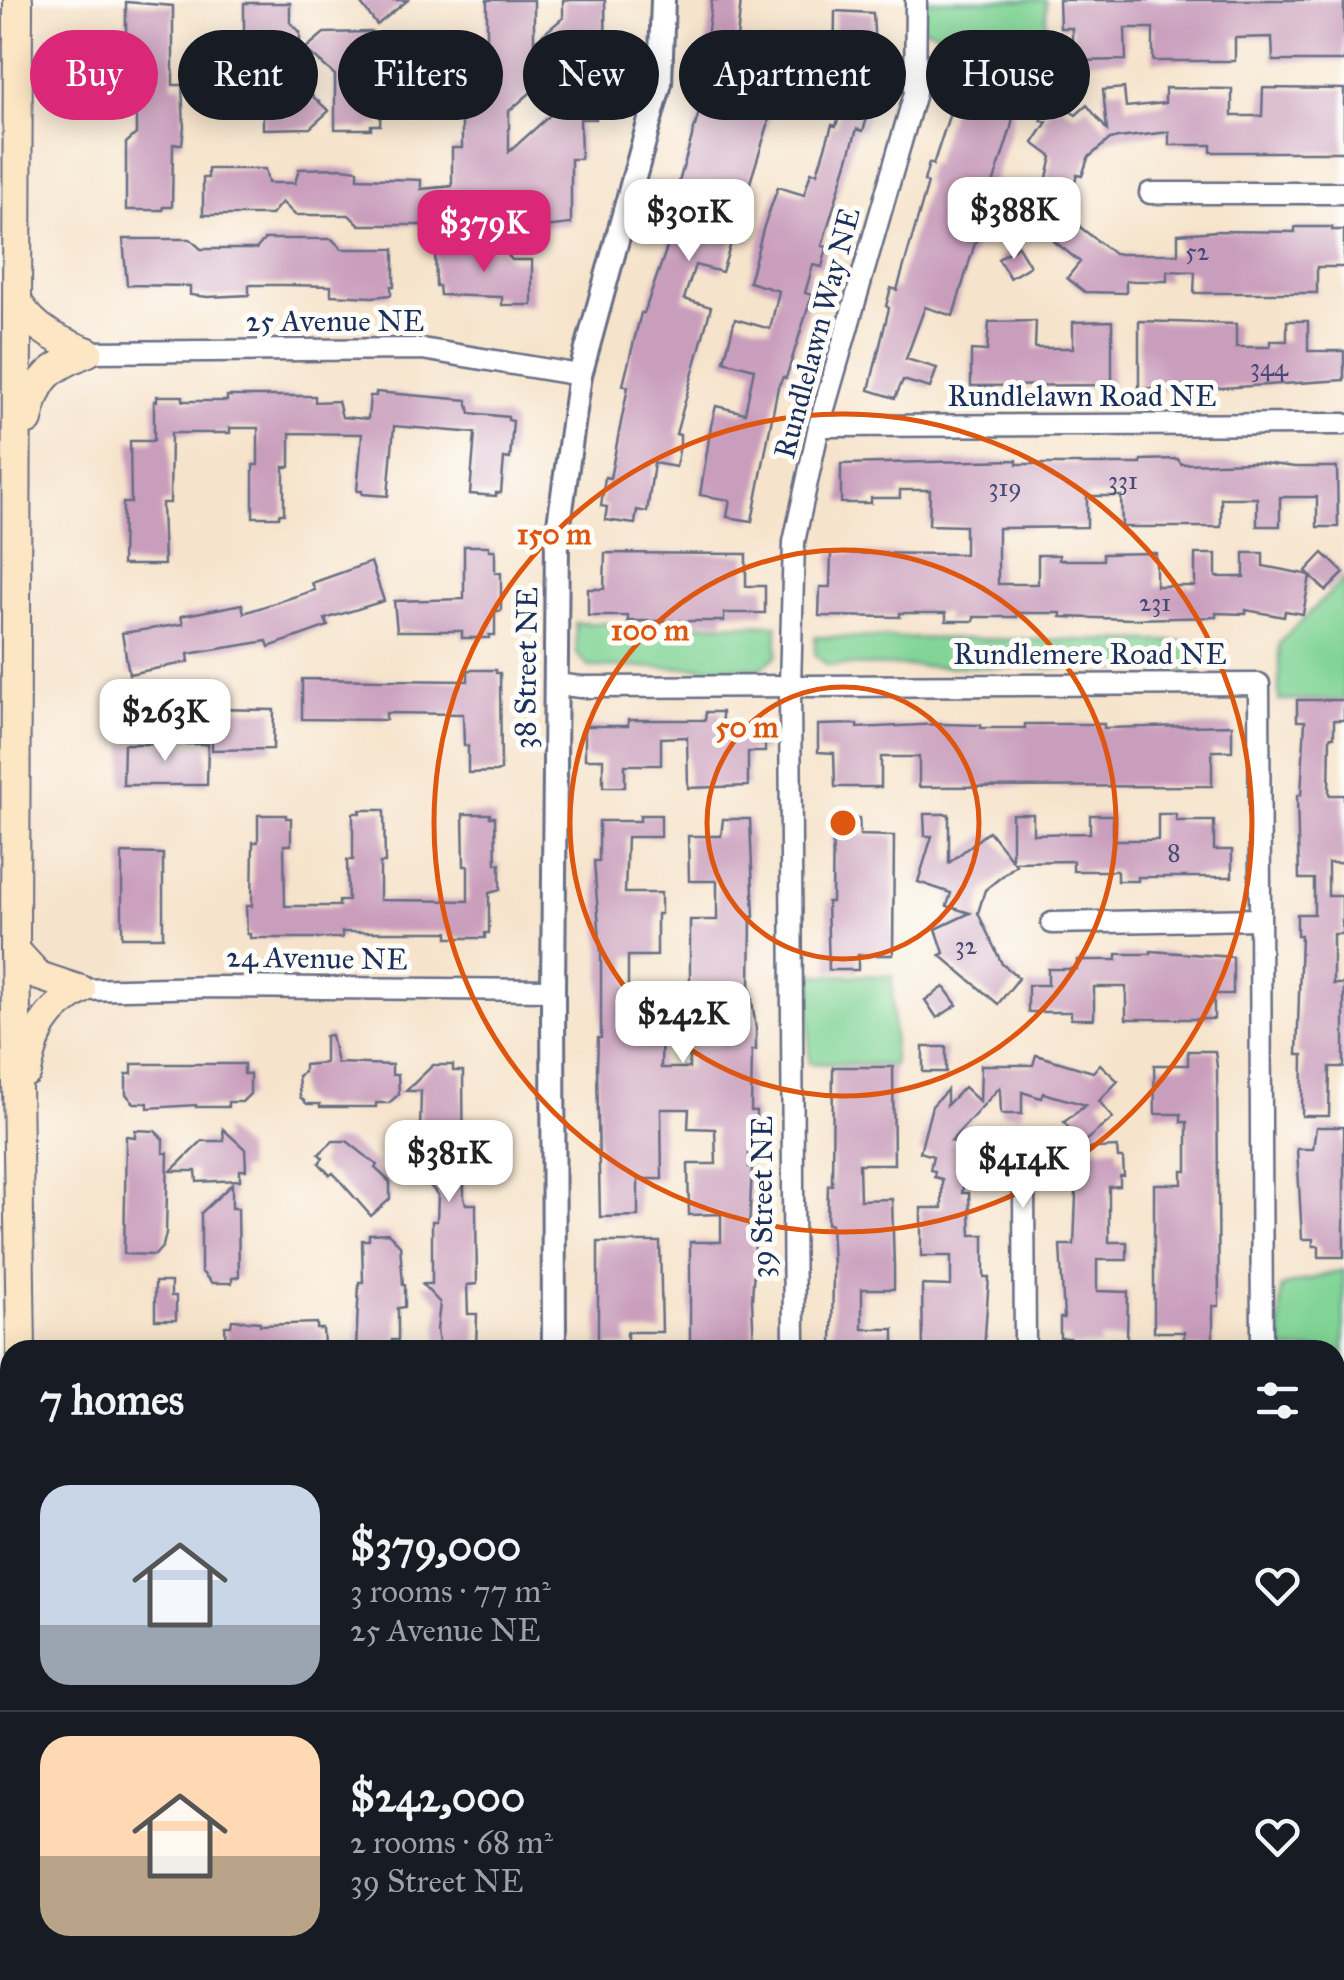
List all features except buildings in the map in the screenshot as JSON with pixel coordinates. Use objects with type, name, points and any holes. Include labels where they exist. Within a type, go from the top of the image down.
[{"type":"main road","points":[[18,0],[16,1118],[20,1340]]},
{"type":"main road","points":[[19,304],[48,334],[88,352]]},
{"type":"main road","points":[[18,462],[34,390],[55,367],[88,352]]},
{"type":"main road","points":[[16,950],[38,976],[81,990]]},
{"type":"main road","points":[[16,1118],[34,1036],[50,1012],[81,990]]},
{"type":"street","name":"38 Street NE","points":[[554,1340],[558,538],[580,375],[660,83],[663,0]]},
{"type":"street","name":"Rundlelawn Way NE","points":[[790,684],[794,542],[819,426],[915,93],[916,0]]},
{"type":"street","points":[[1150,193],[1344,193]]},
{"type":"street","name":"25 Avenue NE","points":[[88,352],[422,349],[580,375]]},
{"type":"street","name":"Rundlelawn Road NE","points":[[819,426],[1344,424]]},
{"type":"street","name":"Rundlemere Road NE","points":[[555,684],[581,687],[1258,684],[1262,807],[1262,1340]]},
{"type":"street","name":"39 Street NE","points":[[790,684],[794,1340]]},
{"type":"street","points":[[1052,923],[1259,919]]},
{"type":"street","name":"24 Avenue NE","points":[[81,990],[553,990]]},
{"type":"street","points":[[1024,1189],[1025,1340]]},
{"type":"green space","points":[[916,0],[1046,0],[1046,30],[931,30],[915,25]]},
{"type":"green space","points":[[1344,579],[1344,700],[1279,700],[1279,643]]},
{"type":"green space","points":[[575,623],[777,625],[777,655],[762,668],[589,667],[577,654]]},
{"type":"green space","points":[[815,637],[1226,642],[1196,670],[827,665],[815,655]]},
{"type":"green space","points":[[810,975],[892,976],[894,1065],[809,1063]]},
{"type":"green space","points":[[1344,1270],[1344,1340],[1280,1340],[1281,1287]]}]
